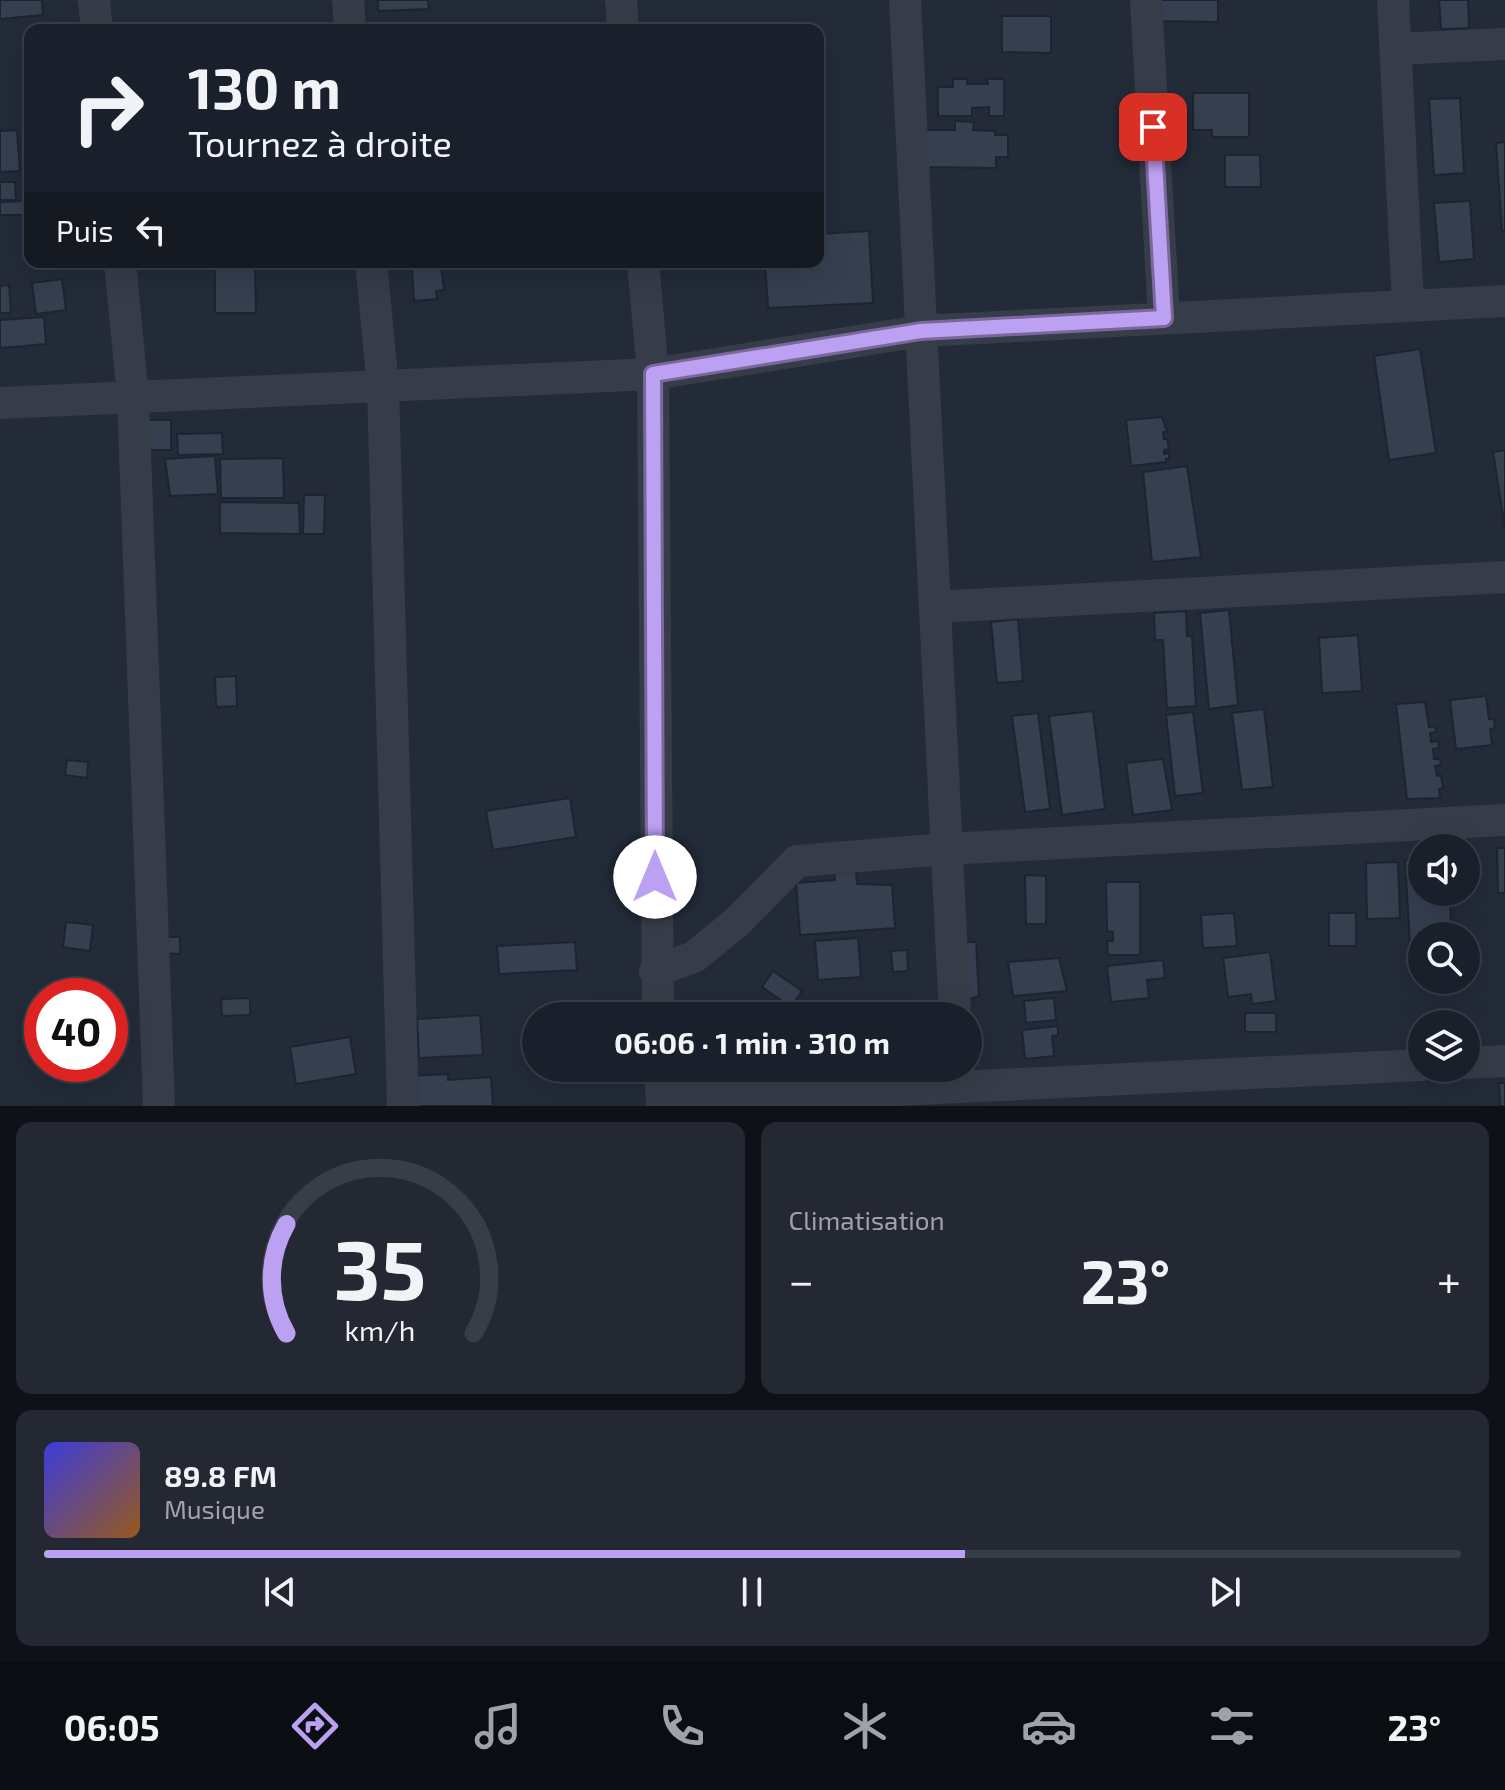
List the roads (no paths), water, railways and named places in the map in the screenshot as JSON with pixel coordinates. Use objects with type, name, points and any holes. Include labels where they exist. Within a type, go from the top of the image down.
[{"type":"street","points":[[94,0],[96,24]]},
{"type":"street","points":[[348,0],[350,24]]},
{"type":"street","points":[[621,0],[623,24]]},
{"type":"street","points":[[905,0],[954,1002]]},
{"type":"street","points":[[1146,0],[1164,318]]},
{"type":"street","points":[[1393,0],[1408,306]]},
{"type":"street","points":[[1395,49],[1505,44]]},
{"type":"street","points":[[121,268],[133,397],[159,1106]]},
{"type":"street","points":[[372,268],[383,386],[403,1106]]},
{"type":"street","points":[[644,268],[653,374],[657,1002]]},
{"type":"street","points":[[0,403],[653,374],[921,331],[1505,301]]},
{"type":"street","points":[[935,607],[1505,577]]},
{"type":"street","points":[[655,971],[694,957],[737,922],[797,861],[946,849],[1505,820]]},
{"type":"street","points":[[1480,1062],[1505,1061]]},
{"type":"street","points":[[661,1082],[662,1104],[1408,1066]]}]
